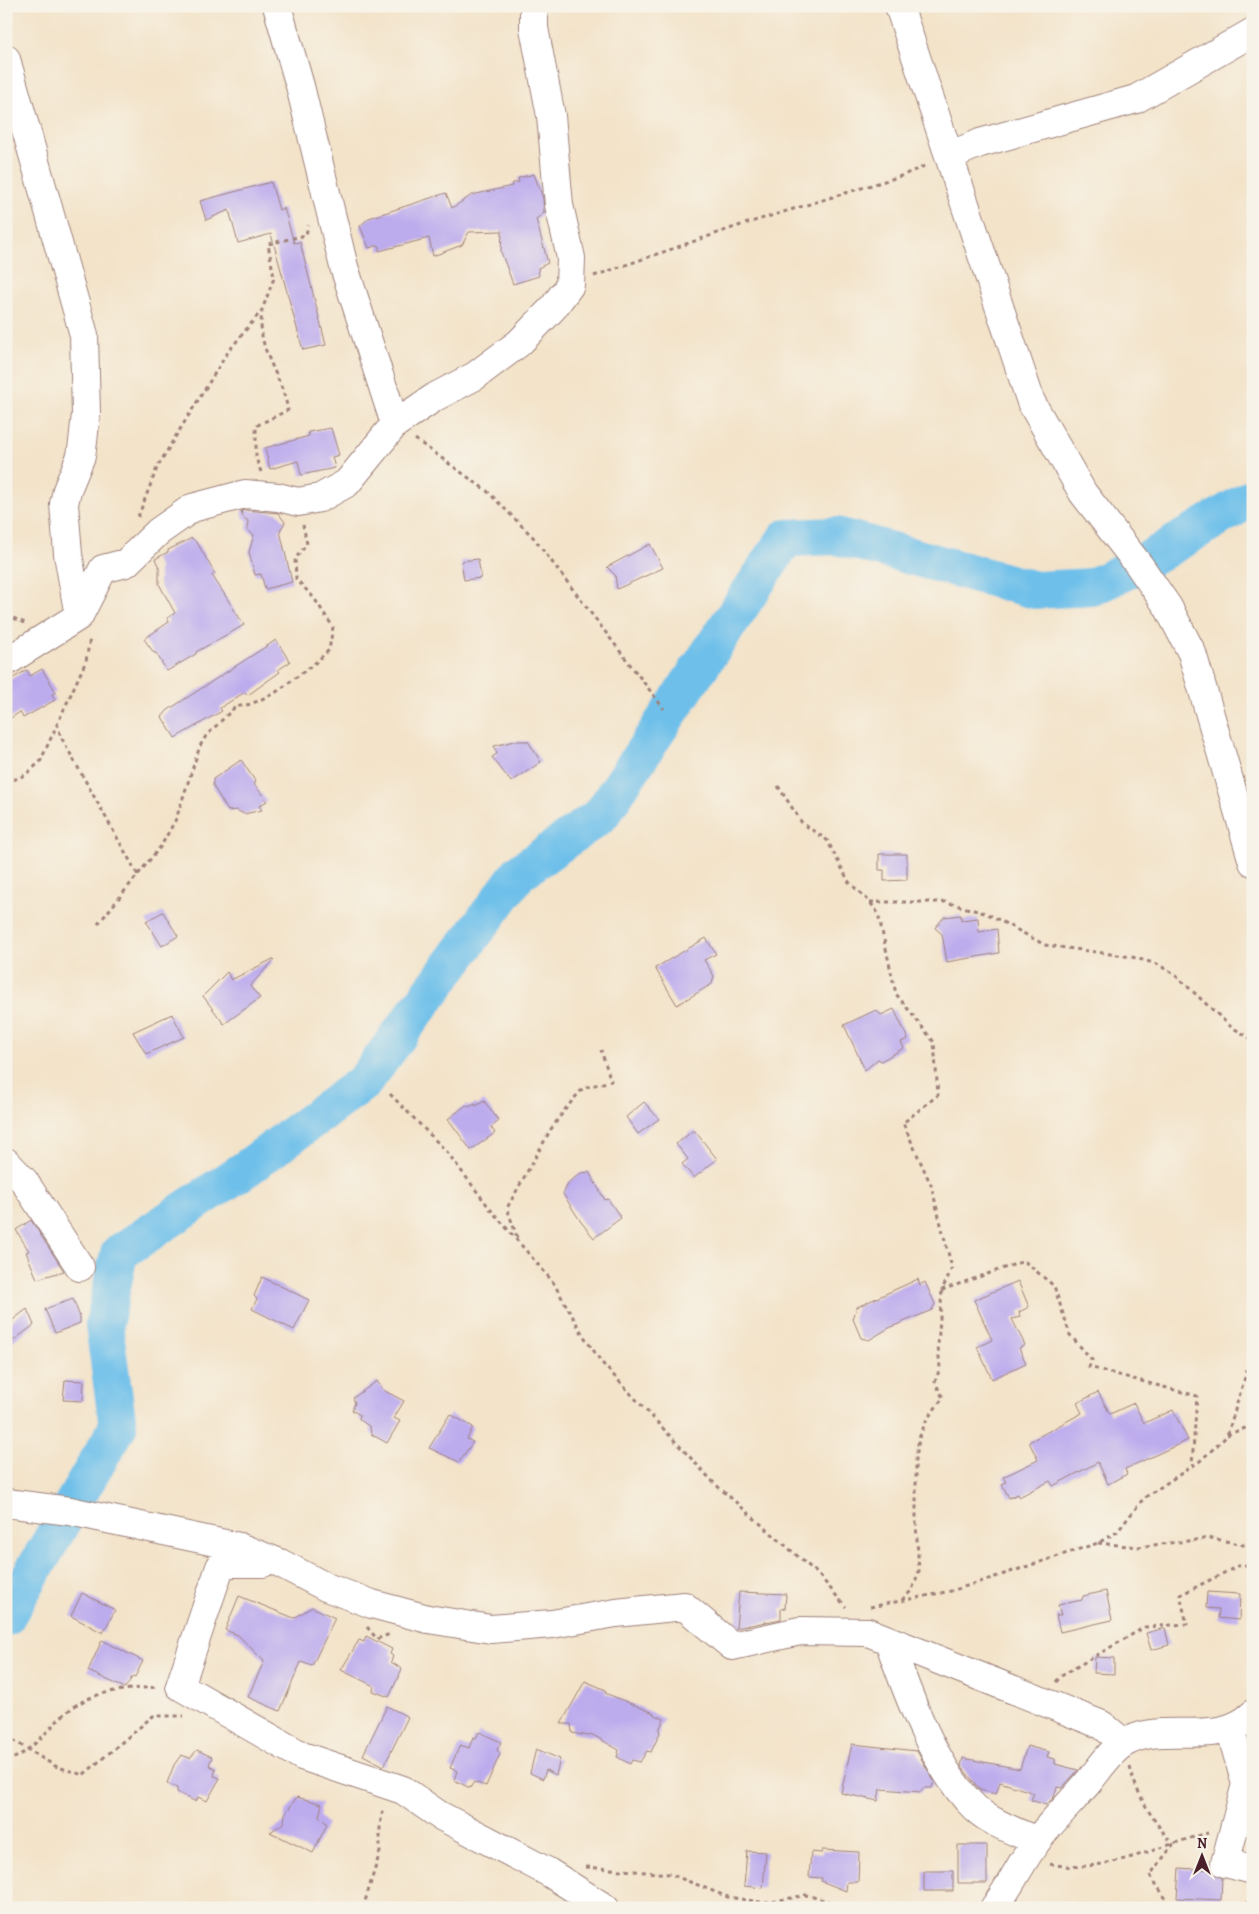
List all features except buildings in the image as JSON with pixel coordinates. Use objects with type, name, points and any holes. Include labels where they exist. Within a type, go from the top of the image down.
[{"type":"street","points":[[277,6],[300,86],[344,267],[395,424]]},
{"type":"street","points":[[6,662],[85,625],[103,569],[126,563],[158,532],[192,508],[245,494],[288,499],[320,498],[347,483],[395,424],[435,397],[475,376],[519,343],[553,308],[570,284],[571,258],[559,205],[551,116],[534,28],[534,6]]},
{"type":"street","points":[[899,6],[1031,402],[1083,493],[1163,600],[1192,653],[1253,862]]},
{"type":"street","points":[[949,156],[980,144],[1136,99],[1253,32]]},
{"type":"street","points":[[6,59],[84,336],[86,414],[83,442],[81,456],[67,490],[64,504],[68,554],[85,625]]},
{"type":"street","points":[[6,1162],[24,1181],[80,1267]]},
{"type":"street","points":[[6,1503],[70,1511],[239,1548],[280,1563],[326,1587],[372,1604],[428,1619],[491,1629],[552,1624],[616,1613],[684,1606],[732,1646],[800,1631],[875,1627],[1042,1701],[1102,1725],[1124,1743]]},
{"type":"street","points":[[280,1563],[228,1563],[220,1567],[180,1686],[302,1756],[403,1790],[439,1815],[548,1872],[605,1908]]},
{"type":"street","points":[[875,1627],[910,1702],[937,1754],[960,1791],[977,1810],[999,1824],[1031,1850]]},
{"type":"street","points":[[1253,1714],[1240,1743],[1246,1784],[1226,1863],[1253,1870]]},
{"type":"street","points":[[994,1908],[1031,1850],[1105,1762],[1124,1743],[1140,1735],[1157,1733],[1196,1735],[1240,1743]]},
{"type":"path","points":[[570,284],[738,226],[901,176],[949,156]]},
{"type":"path","points":[[137,526],[146,495],[174,439],[228,352],[262,310],[274,278],[268,244],[306,235],[310,217]]},
{"type":"path","points":[[98,924],[138,877],[161,846],[176,819],[200,746],[206,736],[235,707],[252,704],[274,692],[314,664],[329,650],[333,627],[314,598],[296,579],[294,559],[307,544],[288,499],[264,481],[256,458],[256,426],[288,410],[284,391],[262,343],[262,310]]},
{"type":"path","points":[[395,424],[487,491],[534,537],[664,709]]},
{"type":"path","points":[[6,783],[25,775],[40,762],[56,722],[86,661],[85,625]]},
{"type":"path","points":[[56,722],[61,737],[138,877]]},
{"type":"path","points":[[390,1094],[447,1152],[491,1210],[553,1282],[602,1363],[715,1484],[818,1574],[875,1627],[912,1590],[919,1571],[916,1459],[919,1438],[927,1419],[943,1398],[935,1382],[940,1368],[938,1346],[942,1290],[952,1268],[931,1185],[903,1123],[938,1095],[934,1042],[896,994],[878,913],[870,902],[849,882],[828,840],[802,823],[778,786]]},
{"type":"path","points":[[870,902],[944,902],[988,914],[1045,945],[1132,957],[1157,964],[1174,974],[1230,1026],[1253,1040]]},
{"type":"path","points":[[518,1240],[507,1208],[551,1130],[567,1107],[583,1088],[611,1081],[601,1050]]},
{"type":"path","points":[[942,1290],[1024,1261],[1054,1286],[1070,1334],[1092,1360],[1090,1367],[1197,1396],[1192,1465]]},
{"type":"path","points":[[1227,1436],[1253,1351]]},
{"type":"path","points":[[902,1600],[951,1590],[1098,1543],[1117,1532],[1144,1498],[1200,1461],[1227,1436],[1253,1425]]},
{"type":"path","points":[[1098,1543],[1138,1547],[1211,1538],[1253,1547]]},
{"type":"path","points":[[1042,1701],[1061,1676],[1145,1627],[1187,1624],[1180,1595],[1238,1566],[1253,1564]]},
{"type":"path","points":[[6,1760],[27,1750],[72,1708],[98,1695],[130,1688],[180,1686]]},
{"type":"path","points":[[6,1736],[54,1766],[83,1775],[153,1716],[192,1716]]},
{"type":"path","points":[[1124,1743],[1133,1778],[1141,1798],[1154,1820],[1173,1845]]},
{"type":"path","points":[[363,1908],[380,1852],[380,1825],[387,1786]]},
{"type":"path","points":[[1031,1850],[1063,1867],[1094,1866],[1173,1845]]},
{"type":"path","points":[[1172,1908],[1150,1875],[1173,1845]]},
{"type":"path","points":[[583,1867],[670,1874],[728,1897],[766,1903],[806,1895],[852,1908]]},
{"type":"path","points":[[1239,1908],[1253,1899]]},
{"type":"waterway","points":[[6,1617],[118,1427],[104,1325],[119,1253],[247,1168],[364,1082],[519,873],[601,815],[786,538],[837,536],[1035,590],[1092,587],[1139,565],[1253,497]]}]
